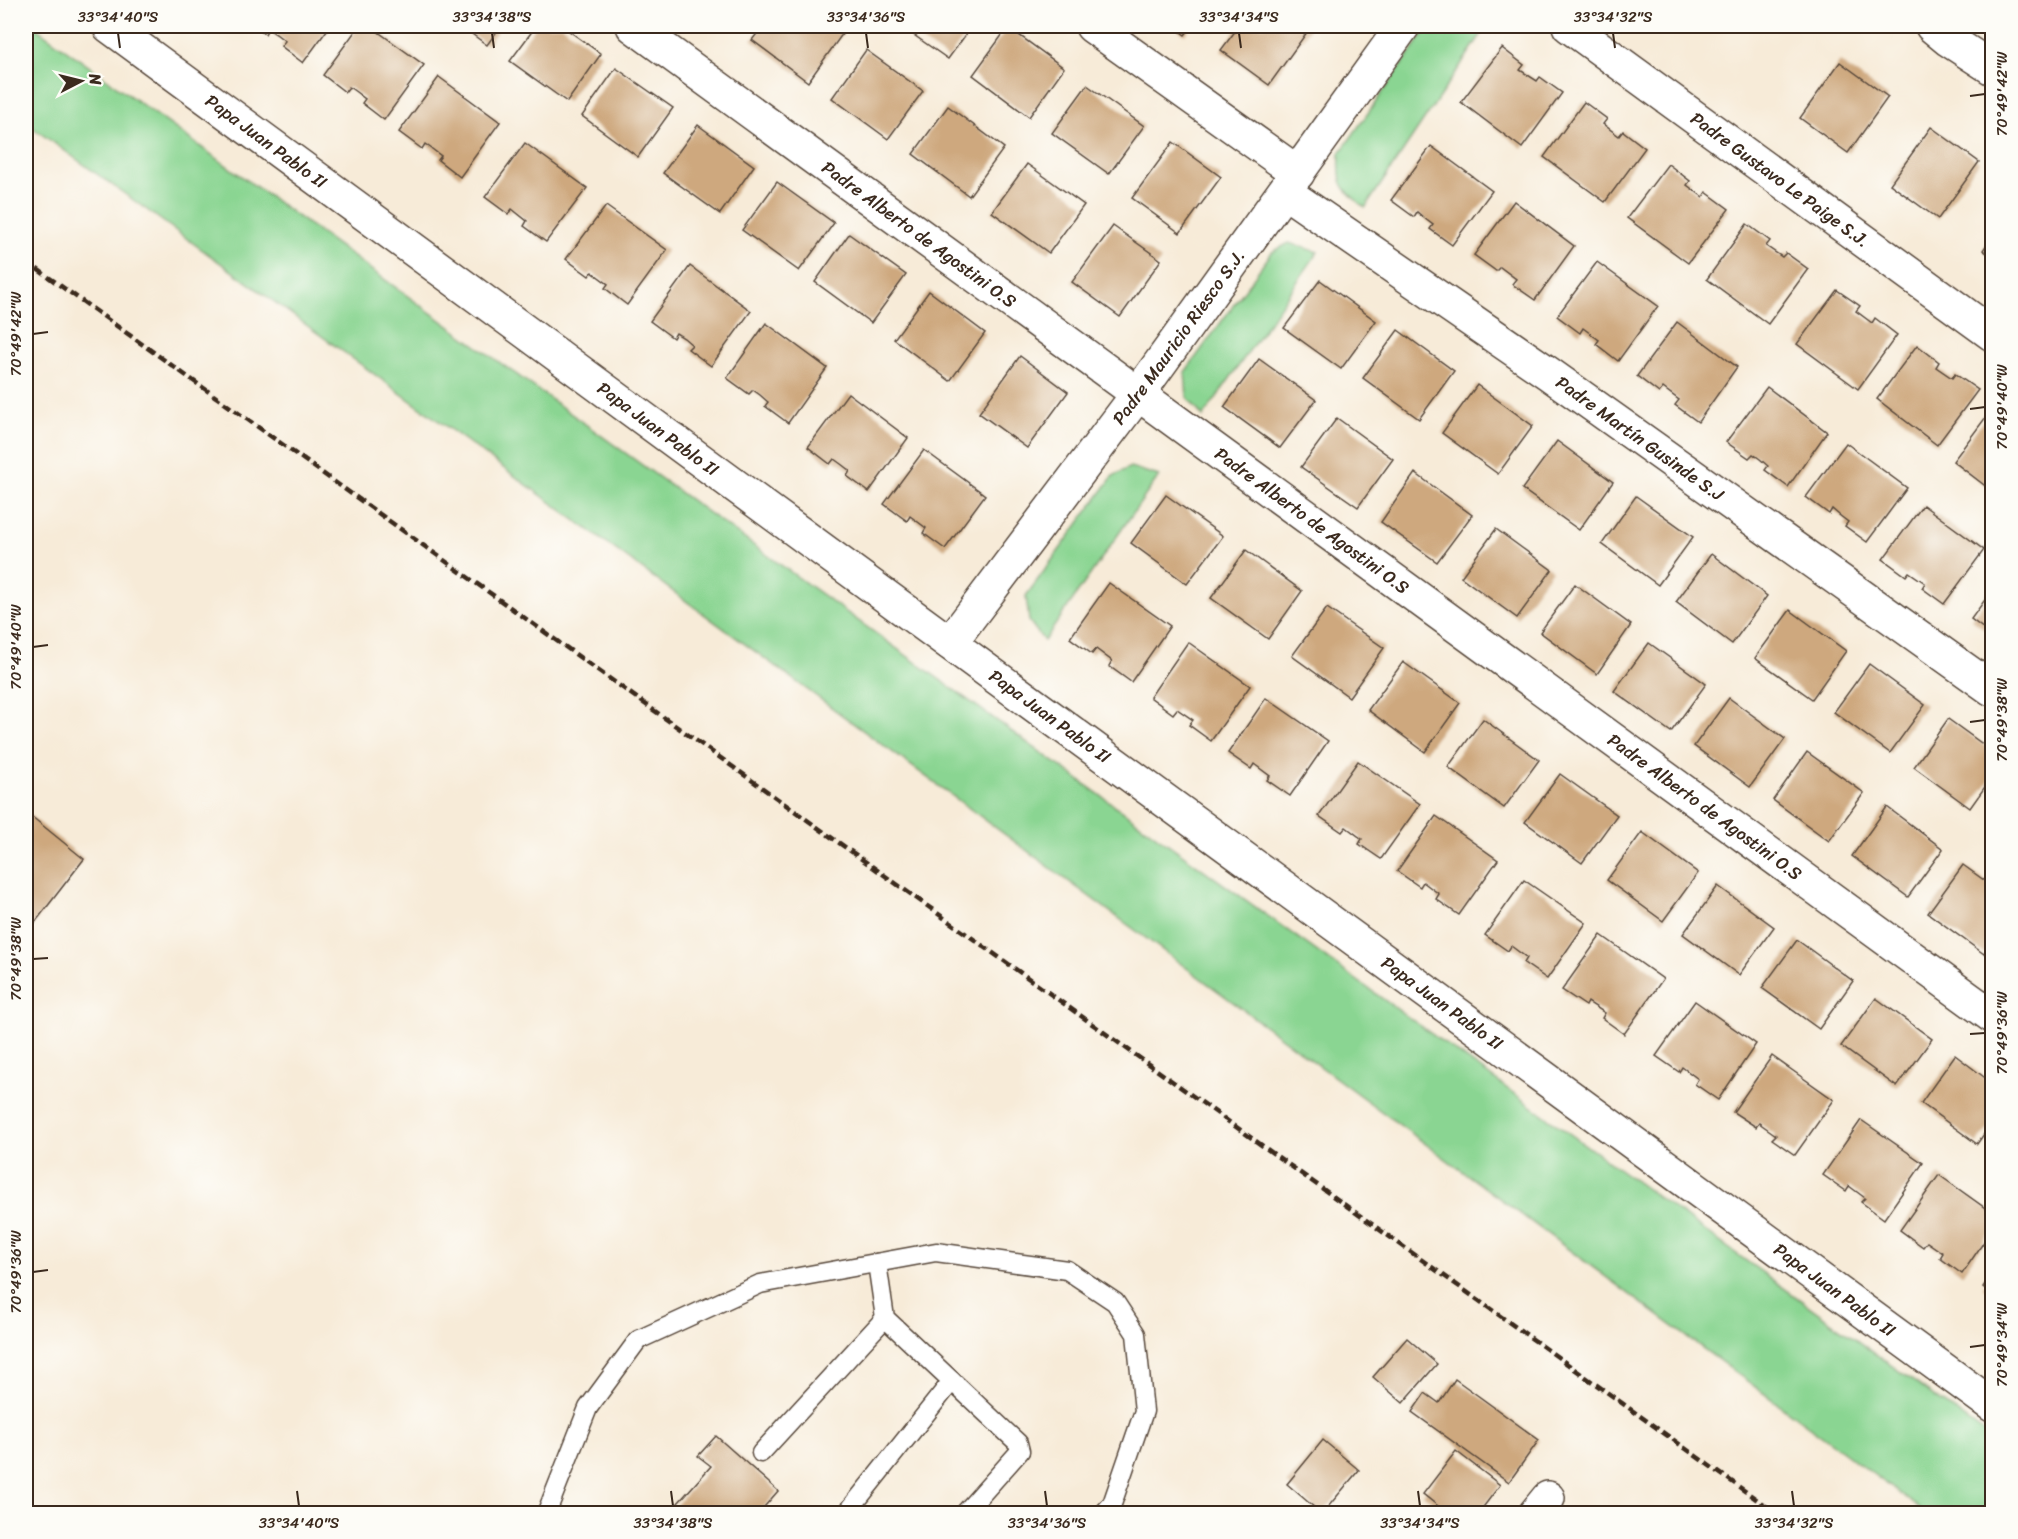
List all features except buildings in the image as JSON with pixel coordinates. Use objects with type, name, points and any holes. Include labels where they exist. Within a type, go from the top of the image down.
[{"type":"street","name":"Papa Juan Pablo II","points":[[109,26],[1992,1405]]},
{"type":"street","name":"Padre Alberto de Agostini O.S","points":[[633,26],[1992,1016]]},
{"type":"street","name":"Padre Martín Gusinde S.J","points":[[1092,26],[1291,182],[1558,380],[1992,689]]},
{"type":"street","name":"Padre Mauricio Riesco S.J.","points":[[950,643],[1138,394],[1403,26]]},
{"type":"street","name":"Padre Gustavo Le Paige S.J.","points":[[1569,26],[1992,334]]},
{"type":"street","points":[[1947,30],[1992,68]]},
{"type":"lane","points":[[546,1514],[588,1408],[639,1340],[760,1284],[936,1252],[1066,1270],[1115,1302],[1136,1334],[1144,1411],[1112,1504],[1103,1514]]},
{"type":"lane","points":[[877,1263],[885,1318],[1018,1443],[1020,1452],[964,1514]]},
{"type":"lane","points":[[761,1453],[885,1318]]},
{"type":"lane","points":[[846,1514],[952,1381]]},
{"type":"green space","points":[[26,26],[33,26],[1992,1438],[1992,1513],[1926,1513],[740,641],[26,123]]},
{"type":"green space","points":[[1429,26],[1487,26],[1365,208],[1343,185],[1340,173],[1340,153]]},
{"type":"green space","points":[[1289,243],[1318,252],[1203,417],[1187,397],[1185,372],[1272,252]]},
{"type":"green space","points":[[1130,467],[1159,476],[1044,641],[1029,621],[1026,596],[1113,476]]},
{"type":"railway","points":[[26,261],[1777,1514]]}]
